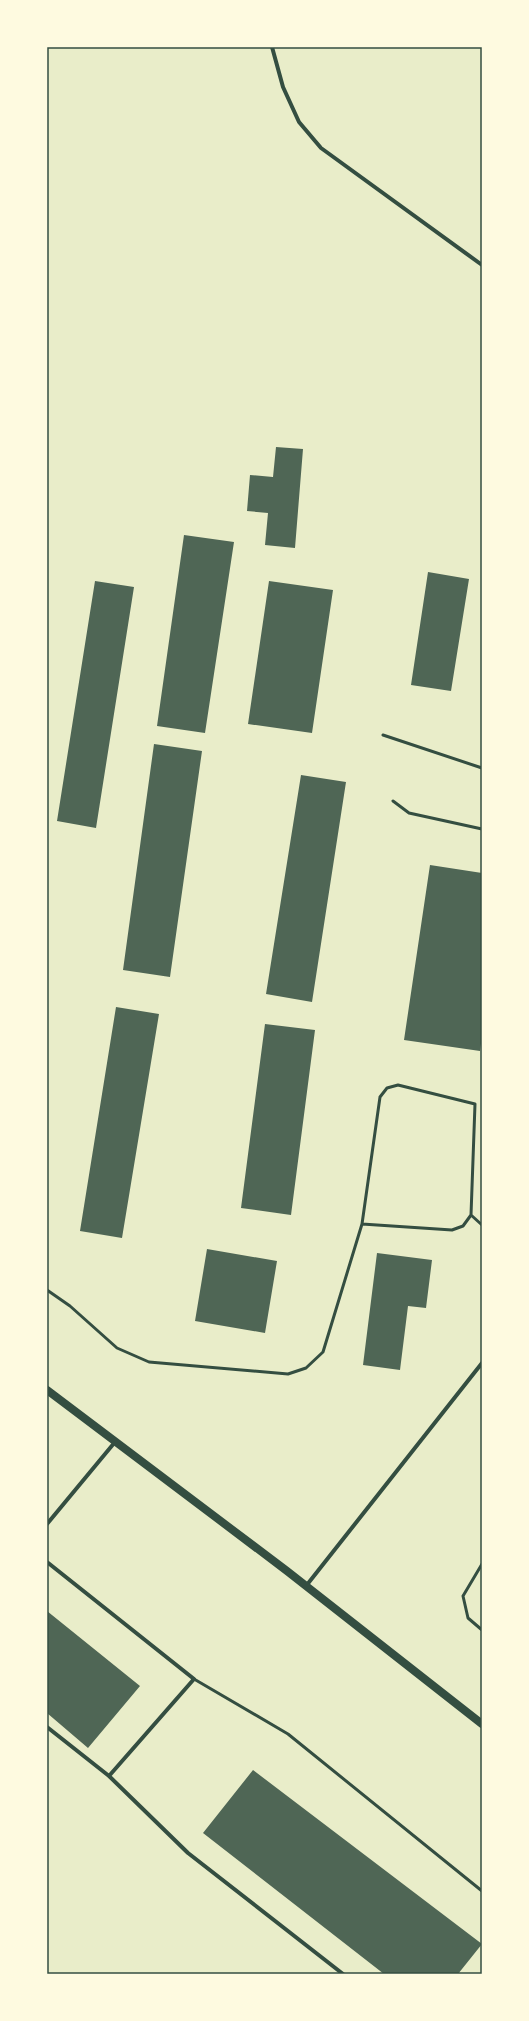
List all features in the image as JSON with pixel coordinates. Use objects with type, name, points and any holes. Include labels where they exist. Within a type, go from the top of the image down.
[{"type":"main road","points":[[47,1390],[306,1586],[482,1724]]},
{"type":"street","points":[[272,47],[283,88],[299,122],[321,148],[482,265]]},
{"type":"street","points":[[306,1586],[482,1363]]},
{"type":"street","points":[[47,1524],[115,1442]]},
{"type":"street","points":[[47,1562],[194,1679],[110,1776]]},
{"type":"street","points":[[47,1727],[110,1776],[188,1853],[343,1974]]},
{"type":"lane","points":[[383,735],[482,768]]},
{"type":"lane","points":[[393,801],[409,813],[482,829]]},
{"type":"lane","points":[[47,1290],[70,1306],[117,1348],[149,1362],[288,1374],[306,1368],[323,1352],[362,1224],[380,1097],[387,1088],[398,1085],[475,1104],[471,1216],[463,1226],[452,1230],[362,1224]]},
{"type":"lane","points":[[471,1216],[482,1225]]},
{"type":"lane","points":[[482,1564],[463,1596],[468,1618],[482,1630]]},
{"type":"lane","points":[[194,1679],[288,1734],[482,1891]]},
{"type":"building","points":[[276,447],[303,449],[295,548],[265,545],[268,513],[247,511],[250,475],[273,477]]},
{"type":"building","points":[[184,535],[234,542],[205,733],[157,726]]},
{"type":"building","points":[[428,572],[469,579],[451,691],[411,685]]},
{"type":"building","points":[[95,581],[134,587],[96,828],[57,821]]},
{"type":"building","points":[[269,581],[333,590],[312,733],[248,724]]},
{"type":"building","points":[[154,744],[202,751],[170,977],[123,970]]},
{"type":"building","points":[[301,775],[346,782],[312,1002],[266,994]]},
{"type":"building","points":[[430,865],[482,873],[482,1036],[480,1051],[404,1040]]},
{"type":"building","points":[[116,1007],[159,1014],[122,1238],[80,1231]]},
{"type":"building","points":[[265,1024],[315,1030],[291,1215],[241,1208]]},
{"type":"building","points":[[207,1249],[277,1261],[265,1333],[195,1321]]},
{"type":"building","points":[[377,1253],[432,1260],[426,1308],[408,1306],[400,1370],[363,1365]]},
{"type":"building","points":[[47,1611],[140,1686],[88,1748],[47,1713]]},
{"type":"building","points":[[253,1770],[482,1944],[458,1974],[384,1974],[203,1833]]}]
